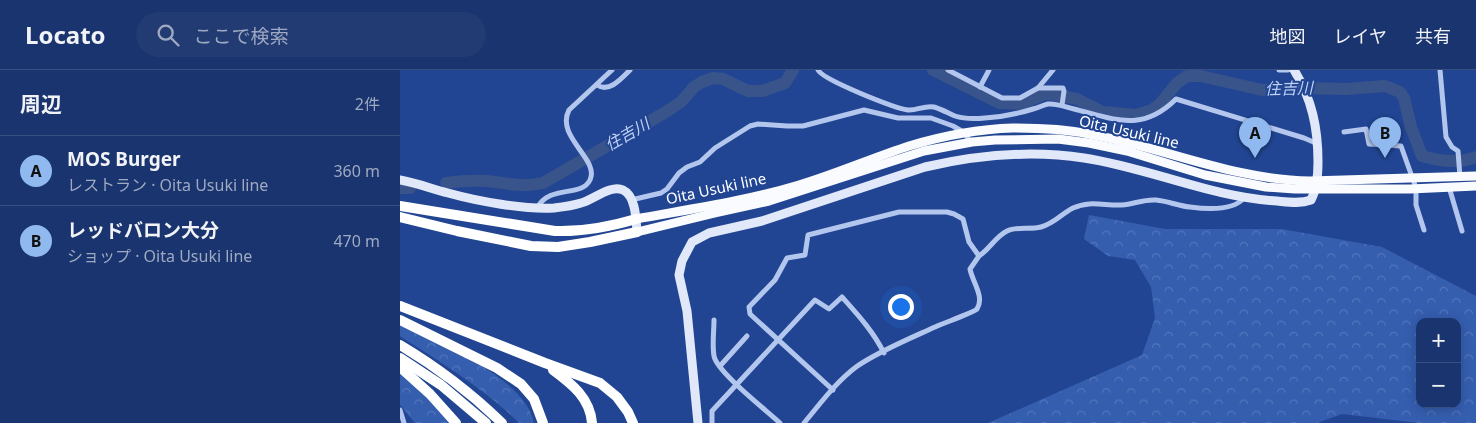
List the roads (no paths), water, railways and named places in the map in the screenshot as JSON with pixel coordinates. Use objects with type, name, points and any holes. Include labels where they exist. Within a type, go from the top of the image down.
[{"type":"highway","points":[[400,208],[426,210],[555,232],[578,232],[604,228],[636,219]]},
{"type":"highway","points":[[400,217],[457,232],[531,246],[558,247],[637,232]]},
{"type":"highway","points":[[400,306],[545,363],[600,382],[618,397],[633,423]]},
{"type":"highway","points":[[400,320],[497,368],[521,384],[534,400],[543,423]]},
{"type":"highway","points":[[400,345],[450,377],[502,423]]},
{"type":"highway","points":[[400,358],[441,385],[486,423]]},
{"type":"highway","points":[[545,363],[581,394],[589,406],[592,423]]},
{"type":"highway","points":[[400,367],[430,394],[456,423]]},
{"type":"main road","name":"Oita Usuki line","points":[[636,219],[799,185],[909,146],[965,133],[1014,128],[1088,134],[1205,165],[1257,176],[1316,185],[1416,188],[1476,186]]},
{"type":"main road","name":"Oita Usuki line","points":[[637,232],[769,201],[909,155],[970,142],[1034,138],[1089,143],[1127,151],[1205,175],[1241,183],[1281,188],[1412,178],[1476,176]]},
{"type":"street","points":[[538,208],[540,203],[548,196],[577,190],[585,186],[590,180],[587,162],[566,128],[565,117],[569,110],[612,70]]},
{"type":"street","points":[[597,85],[602,89],[607,89],[630,70]]},
{"type":"street","points":[[818,70],[819,73],[832,80],[893,106],[909,110],[931,106],[965,118],[1008,116],[1047,104],[1062,103],[1107,118],[1123,121],[1153,117],[1176,99],[1318,144]]},
{"type":"street","points":[[948,70],[994,95],[1011,98],[1020,98],[1038,88],[1053,70]]},
{"type":"street","points":[[980,87],[989,70]]},
{"type":"street","points":[[1279,70],[1288,70]]},
{"type":"street","points":[[698,423],[687,311],[679,275],[682,261],[688,248],[692,242],[702,235],[762,221],[925,167],[1008,154],[1084,158],[1113,164],[1213,192],[1244,198],[1305,202],[1311,200],[1316,185],[1318,144],[1314,116],[1300,79],[1294,70]]},
{"type":"street","points":[[1440,70],[1446,137],[1452,147],[1458,151],[1460,187]]},
{"type":"street","points":[[1038,88],[1063,88],[1062,103]]},
{"type":"street","points":[[631,200],[661,193],[687,167],[700,162],[715,148],[750,126],[758,124],[803,126],[864,110],[898,118],[931,118],[953,126],[965,133],[970,142]]},
{"type":"street","points":[[1344,132],[1366,128],[1370,144],[1401,146],[1416,188],[1416,205],[1424,230]]},
{"type":"street","points":[[400,180],[461,196],[538,208],[580,204],[616,189],[621,189],[627,192],[631,200],[637,232]]},
{"type":"street","points":[[1449,187],[1462,231]]},
{"type":"street","points":[[804,423],[857,366],[960,316],[974,312],[980,298],[970,269],[991,244],[1009,230],[1038,228],[1052,223],[1074,208],[1095,202],[1121,205],[1145,200],[1156,200],[1188,207],[1223,207],[1235,205],[1244,198]]},
{"type":"street","points":[[833,390],[750,314],[749,307],[775,280],[787,258],[805,254],[808,235],[899,212],[947,212],[963,219],[969,242],[980,256]]},
{"type":"street","points":[[712,423],[712,411],[815,300],[829,309],[842,297],[871,330],[884,352]]},
{"type":"street","points":[[714,320],[714,355],[720,366],[780,423]]},
{"type":"street","points":[[720,366],[746,336]]},
{"type":"street","points":[[400,410],[404,423]]},
{"type":"waterway","name":"住吉川","points":[[446,183],[461,181],[487,181],[521,185],[543,183],[664,113],[681,102],[694,87],[702,82],[713,78],[723,79],[748,91],[762,91],[785,83],[793,70]]},
{"type":"waterway","name":"住吉川","points":[[933,70],[999,103],[1021,104],[1045,94],[1077,99],[1103,112],[1136,115],[1152,110],[1159,105],[1177,83],[1187,76],[1201,76],[1262,90],[1296,88],[1346,89],[1385,86],[1400,92],[1404,98],[1411,127],[1422,156],[1449,161],[1476,157]]},
{"type":"waterway","name":"住吉川","points":[[400,188],[410,188]]},
{"type":"place","name":"MOS Burger","points":[[1255,158]]},
{"type":"place","name":"レッドバロン大分","points":[[1385,158]]}]
